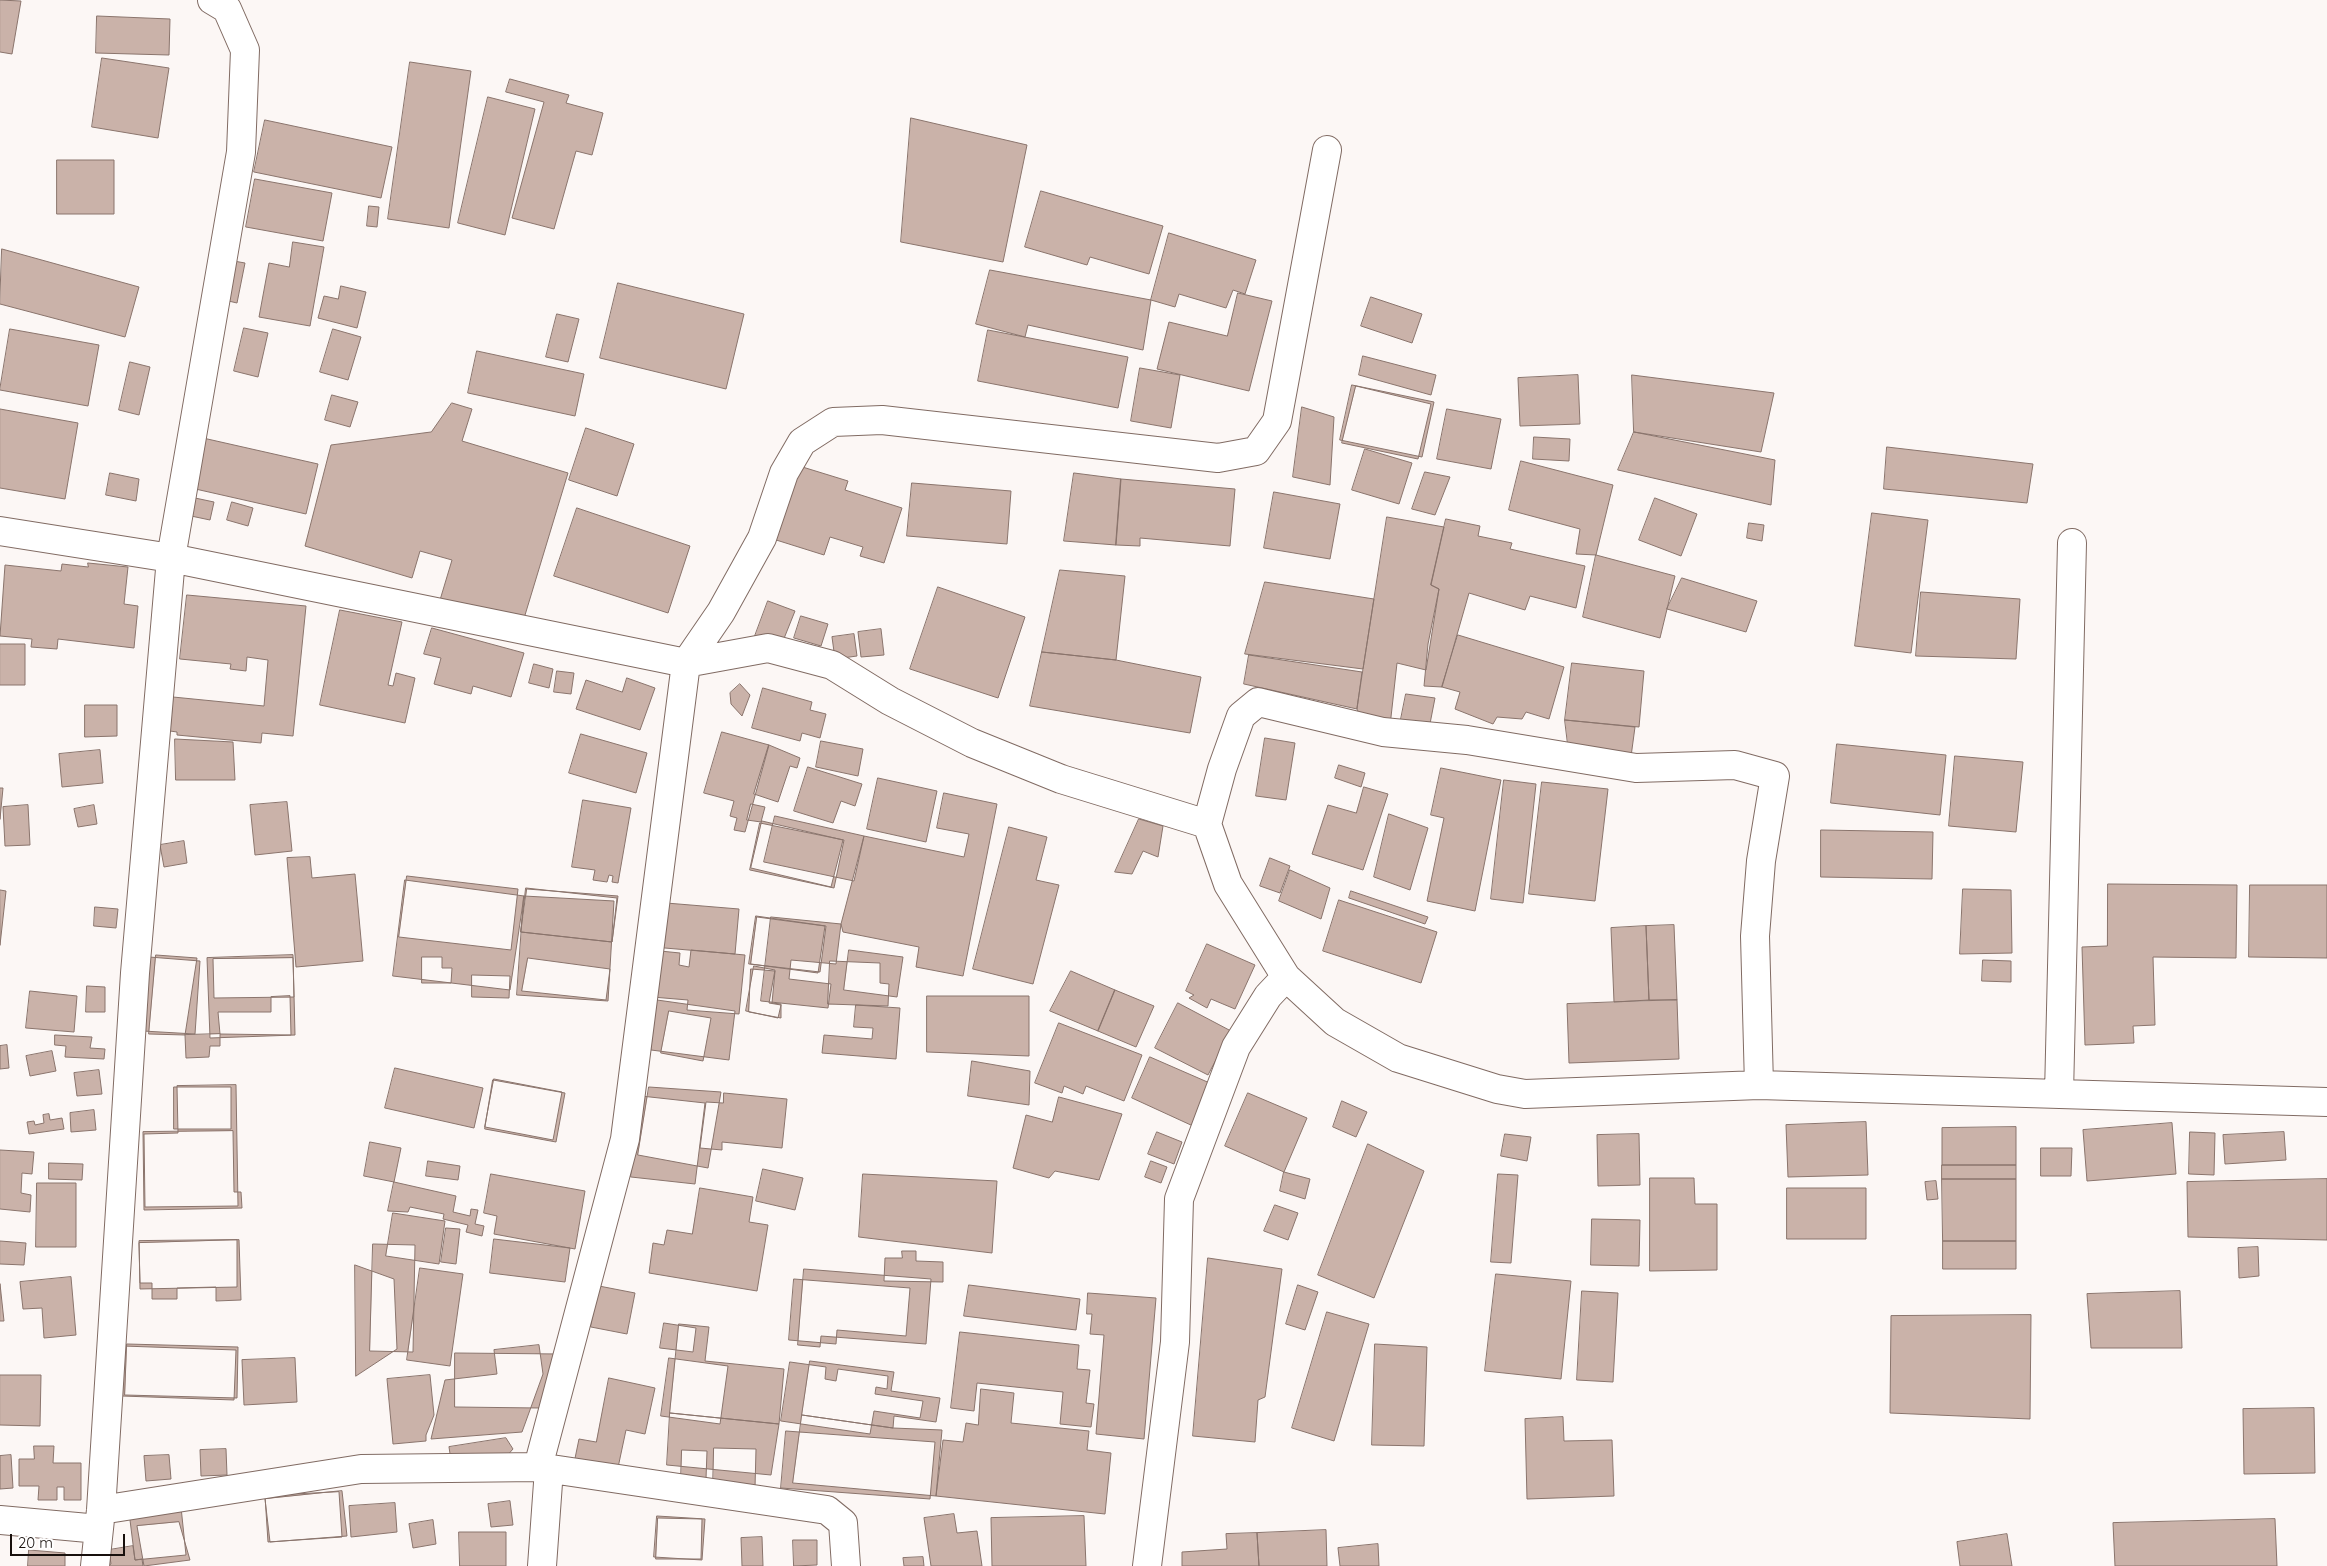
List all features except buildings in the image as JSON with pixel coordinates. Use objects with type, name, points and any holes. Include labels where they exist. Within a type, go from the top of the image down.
[{"type":"street","points":[[95,1566],[100,1520],[135,973],[171,558],[240,152],[245,50],[227,9],[212,0]]},
{"type":"street","points":[[542,1566],[544,1468],[624,1139],[686,663],[721,612],[762,538],[784,473],[802,442],[832,422],[882,420],[1218,458],[1256,451],[1277,421],[1327,150]]},
{"type":"street","points":[[0,531],[171,558],[686,663],[768,648],[832,665],[890,701],[972,743],[1061,779],[1207,824]]},
{"type":"street","points":[[2060,1094],[2072,543]]},
{"type":"street","points":[[1759,1085],[1755,936],[1761,861],[1775,776],[1735,765],[1636,768],[1467,740],[1383,732],[1258,702],[1241,716],[1222,768],[1207,824],[1228,884],[1286,977],[1334,1022],[1398,1058],[1498,1089],[1525,1094],[1759,1085],[2327,1102]]},
{"type":"street","points":[[1147,1566],[1175,1342],[1179,1199],[1236,1047],[1268,996],[1286,977]]},
{"type":"street","points":[[0,1520],[100,1520],[361,1469],[544,1468],[827,1510],[843,1523],[846,1566]]}]
